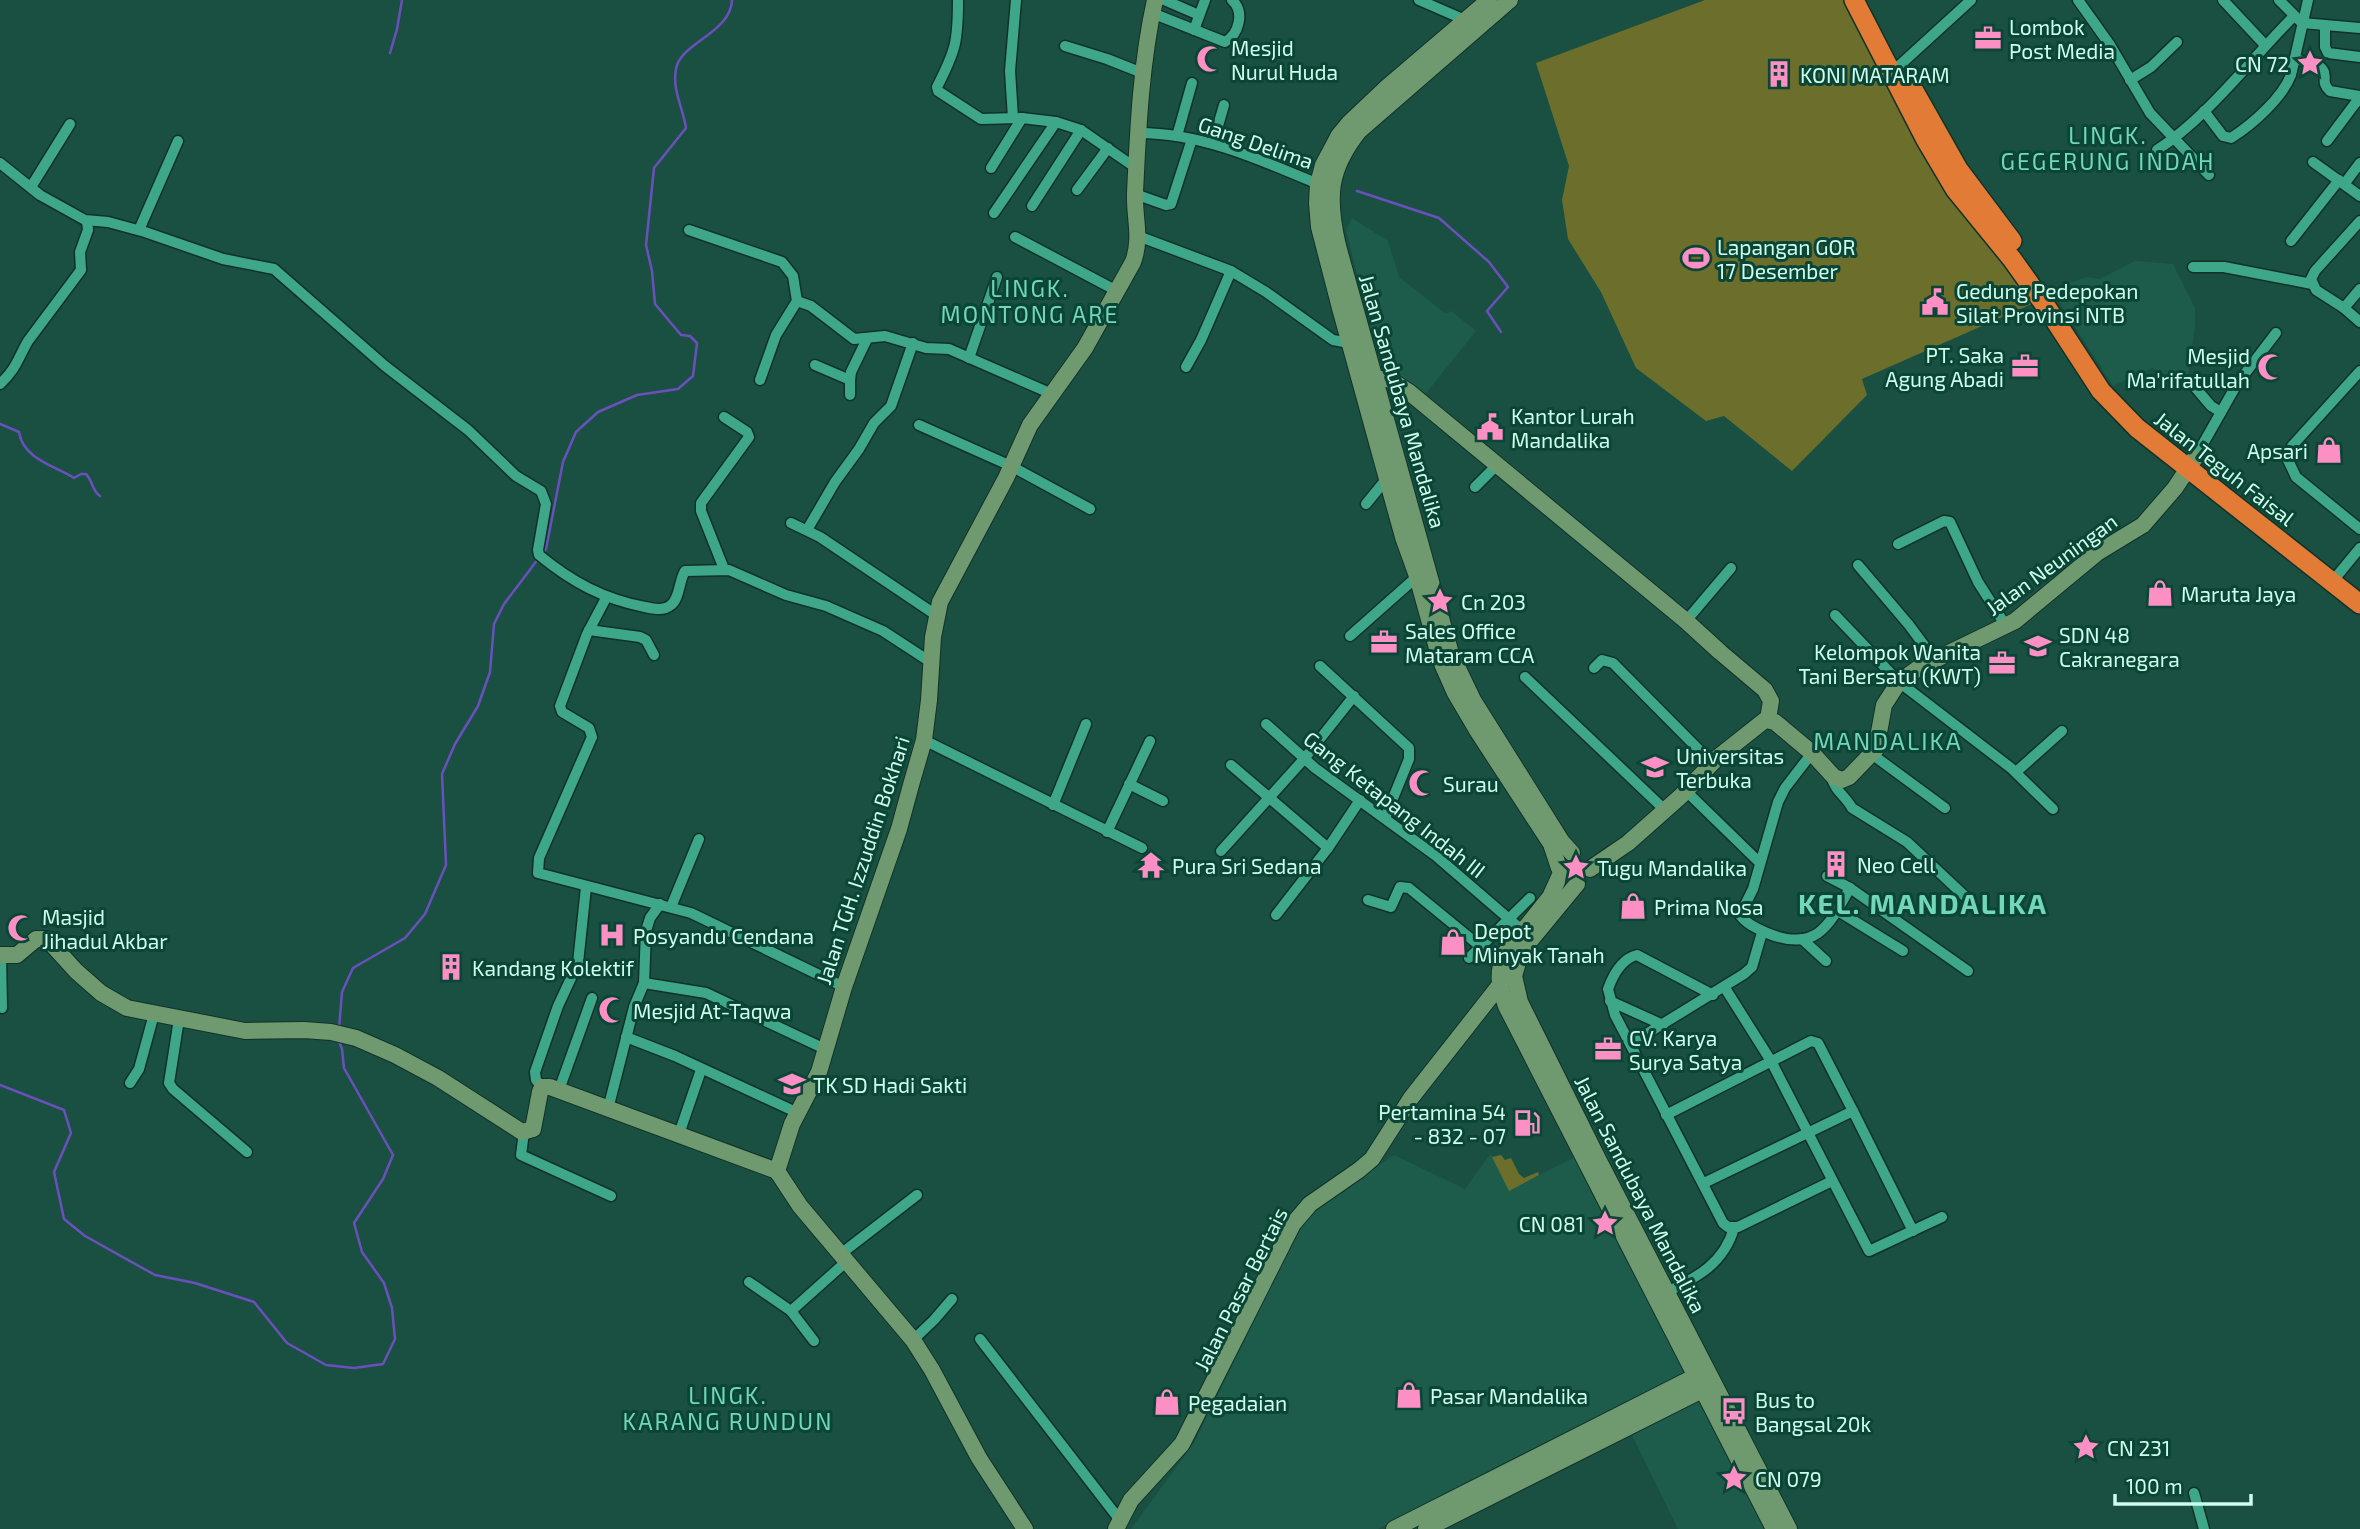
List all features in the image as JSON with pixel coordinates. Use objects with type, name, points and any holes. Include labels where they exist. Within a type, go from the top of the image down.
[{"type":"highway","name":"Jalan Teguh Faisal","points":[[1854,0],[1932,137],[1955,190],[2024,275],[2101,391],[2137,428],[2191,464],[2263,519],[2335,577],[2360,604]]},
{"type":"highway","name":"Jalan Teguh Faisal","points":[[1868,0],[1895,68]]},
{"type":"highway","name":"Jalan Teguh Faisal","points":[[2335,577],[2360,590]]},
{"type":"street","points":[[958,0],[958,39],[953,57],[937,87],[938,91],[981,120],[1018,118],[1056,122],[1081,130],[1136,168]]},
{"type":"street","points":[[991,167],[1018,118],[1010,71],[1016,0]]},
{"type":"street","points":[[1164,0],[1199,15]]},
{"type":"street","points":[[1194,30],[1205,0]]},
{"type":"street","points":[[1154,7],[1194,30],[1223,42],[1229,40],[1240,21],[1237,6],[1231,0]]},
{"type":"street","points":[[1419,0],[1465,20]]},
{"type":"street","name":"Jalan Sandubaya Mandalika","points":[[1510,0],[1486,9],[1366,124],[1345,151],[1335,171],[1331,200],[1333,224],[1363,365],[1375,380],[1422,572],[1443,629],[1463,681],[1562,842],[1572,853]]},
{"type":"street","points":[[1895,68],[1971,0]]},
{"type":"street","points":[[2223,0],[2264,45]]},
{"type":"street","points":[[2279,0],[2298,19],[2325,26],[2360,28]]},
{"type":"street","points":[[2157,150],[2174,139],[2204,111],[2264,45],[2298,19],[2308,0]]},
{"type":"street","points":[[2084,3],[2151,113],[2209,175]]},
{"type":"street","name":"Jalan TGH. Izzuddin Bokhari","points":[[777,1171],[787,1137],[815,1082],[844,987],[899,829],[924,740],[936,615],[950,581],[1030,425],[1085,348],[1133,262],[1138,248],[1136,168],[1154,7]]},
{"type":"street","points":[[1486,9],[1465,20],[1358,113],[1339,135],[1323,165],[1318,184],[1319,227],[1349,343],[1363,365],[1403,537],[1422,572],[1440,659],[1455,693],[1497,764],[1551,844],[1560,871],[1570,884],[1577,884],[1588,876],[1590,869],[1585,857],[1572,853],[1566,856],[1560,871],[1550,897],[1502,960],[1499,986],[1506,1006],[1537,1053]]},
{"type":"street","points":[[2204,111],[2222,136],[2233,137],[2278,98],[2287,86],[2296,59],[2298,19]]},
{"type":"street","points":[[2325,26],[2327,52],[2332,55],[2360,57]]},
{"type":"street","points":[[2130,80],[2151,67],[2177,42]]},
{"type":"street","points":[[1065,46],[1145,74]]},
{"type":"street","points":[[2296,59],[2321,68],[2324,85],[2330,91],[2360,97],[2328,141]]},
{"type":"street","points":[[1177,136],[1192,83]]},
{"type":"street","points":[[1213,143],[1224,105]]},
{"type":"street","points":[[995,214],[1056,122]]},
{"type":"street","points":[[31,187],[70,124]]},
{"type":"street","points":[[1032,206],[1081,130]]},
{"type":"street","name":"Gang Delima","points":[[1139,133],[1177,136],[1213,143],[1318,184]]},
{"type":"street","points":[[1135,194],[1166,205],[1171,204],[1192,139]]},
{"type":"street","points":[[139,230],[178,141]]},
{"type":"street","points":[[1077,190],[1108,148]]},
{"type":"street","points":[[2313,162],[2360,196]]},
{"type":"street","points":[[0,163],[40,195],[87,221],[108,222],[223,259],[270,267],[385,366],[468,430],[516,476],[541,491],[546,505],[538,550],[544,559],[575,581],[607,598],[659,610],[667,608],[675,600],[685,570],[724,569],[786,594],[826,606],[871,626],[905,644],[932,663]]},
{"type":"street","points":[[2291,240],[2360,163]]},
{"type":"street","points":[[0,384],[17,365],[28,341],[81,270],[80,252],[88,230],[87,221]]},
{"type":"street","points":[[2312,284],[2315,271],[2360,221]]},
{"type":"street","points":[[689,230],[782,262],[792,272],[797,301],[776,335],[760,380]]},
{"type":"street","points":[[1138,236],[1231,271],[1266,292],[1333,340],[1349,343]]},
{"type":"street","points":[[1015,237],[1117,291]]},
{"type":"street","points":[[2193,267],[2224,267],[2312,284],[2316,290],[2360,322]]},
{"type":"street","points":[[1186,367],[1201,340],[1231,271]]},
{"type":"street","points":[[969,358],[997,277]]},
{"type":"street","points":[[2344,308],[2360,289]]},
{"type":"street","points":[[797,301],[811,306],[854,339],[885,336],[926,348],[948,349],[1052,394]]},
{"type":"street","points":[[2191,464],[2249,366],[2276,333]]},
{"type":"street","points":[[850,395],[851,372],[867,339]]},
{"type":"street","points":[[807,530],[874,423],[893,402],[913,344]]},
{"type":"street","points":[[815,365],[850,380]]},
{"type":"street","points":[[2360,371],[2292,446],[2288,460],[2296,477],[2360,529]]},
{"type":"street","points":[[1375,380],[1390,379],[1404,387],[1686,621],[1765,690],[1771,701],[1768,719]]},
{"type":"street","points":[[2194,386],[2210,406],[2221,412]]},
{"type":"street","points":[[724,417],[747,432],[749,437],[701,503],[701,511],[724,569]]},
{"type":"street","points":[[919,425],[1011,466],[1090,509]]},
{"type":"street","points":[[1475,487],[1498,464]]},
{"type":"street","name":"Jalan Neuningan","points":[[1899,682],[1935,660],[2006,626],[2031,609],[2105,547],[2147,521],[2191,464]]},
{"type":"street","points":[[1366,504],[1388,477]]},
{"type":"street","points":[[1898,544],[1944,521],[1950,522],[1978,582],[2006,626]]},
{"type":"street","points":[[791,523],[807,530],[936,615]]},
{"type":"street","points":[[2335,577],[2360,548]]},
{"type":"street","points":[[1858,565],[1935,660]]},
{"type":"street","points":[[1686,621],[1731,568]]},
{"type":"street","points":[[1350,636],[1422,572]]},
{"type":"street","points":[[607,598],[589,630],[560,707],[564,713],[589,728],[592,739],[537,865],[538,873],[691,913],[844,987]]},
{"type":"street","points":[[1835,615],[1899,682],[2016,772],[2053,809]]},
{"type":"street","points":[[589,630],[640,637],[646,640],[654,655]]},
{"type":"street","points":[[1594,668],[1602,660],[1613,663],[1712,763]]},
{"type":"street","points":[[1320,666],[1406,743],[1409,750],[1408,761],[1385,818]]},
{"type":"street","points":[[1525,677],[1665,810]]},
{"type":"street","points":[[1590,869],[1628,843],[1686,791],[1712,763],[1762,721],[1768,719],[1775,722],[1812,753],[1831,775],[1839,780],[1846,779],[1873,755],[1879,742],[1884,705],[1899,682]]},
{"type":"street","points":[[1221,851],[1304,759],[1354,696]]},
{"type":"street","points":[[1053,805],[1086,724]]},
{"type":"street","name":"Gang Ketapang Indah III","points":[[1266,724],[1304,759],[1437,856],[1522,931]]},
{"type":"street","points":[[2016,772],[2063,731]]},
{"type":"street","points":[[924,740],[1142,848]]},
{"type":"street","points":[[1107,832],[1150,741]]},
{"type":"street","points":[[1812,753],[1777,802],[1753,889],[1740,915],[1750,924],[1773,935],[1802,939],[1815,936],[1825,929],[1850,888]]},
{"type":"street","points":[[1873,755],[1945,808]]},
{"type":"street","points":[[1230,765],[1328,848]]},
{"type":"street","points":[[1831,775],[1836,790],[1851,807],[1907,842],[1971,902]]},
{"type":"street","points":[[1129,784],[1163,801]]},
{"type":"street","points":[[1686,791],[1760,863]]},
{"type":"street","points":[[1276,915],[1328,848],[1360,800]]},
{"type":"street","points":[[608,1109],[634,1007],[644,983],[646,931],[650,918],[665,905],[699,839]]},
{"type":"street","points":[[1828,876],[1850,888],[1968,971]]},
{"type":"street","name":"Jalan Sandubaya Mandalika","points":[[1577,884],[1525,945],[1515,969],[1515,984],[1520,1002],[1537,1053],[1591,1160],[1667,1292],[1705,1380],[1789,1529]]},
{"type":"street","points":[[1368,900],[1391,907],[1400,887],[1404,886],[1502,960]]},
{"type":"street","points":[[586,887],[578,963],[558,1006],[535,1072],[536,1080],[542,1087],[559,1090],[777,1171],[800,1206],[913,1340],[932,1370],[978,1458],[1026,1529]]},
{"type":"street","points":[[1469,958],[1477,943],[1530,898]]},
{"type":"street","points":[[1838,911],[1903,951]]},
{"type":"street","points":[[1630,1044],[1725,988],[1752,967],[1761,936]]},
{"type":"street","points":[[2,1008],[0,955],[17,955],[33,941],[39,938],[47,939],[101,993],[127,1008],[245,1031],[304,1030],[331,1032],[356,1038],[438,1078],[524,1132],[530,1131],[534,1126],[542,1087]]},
{"type":"street","points":[[1802,939],[1826,961]]},
{"type":"street","points":[[1713,995],[1637,955],[1625,961],[1611,979],[1608,989],[1610,1002],[1666,1115],[1723,1223],[1734,1228]]},
{"type":"street","points":[[644,983],[706,993],[825,1049]]},
{"type":"street","name":"Jalan Pasar Bertais","points":[[1117,1524],[1131,1500],[1182,1444],[1293,1224],[1310,1204],[1372,1158],[1411,1098],[1499,986]]},
{"type":"street","points":[[1725,988],[1771,1062],[1869,1251],[1941,1217]]},
{"type":"street","points":[[559,1090],[592,998]]},
{"type":"street","points":[[1610,1002],[1663,1025]]},
{"type":"street","points":[[130,1083],[139,1069],[154,1014]]},
{"type":"street","points":[[179,1019],[169,1083],[247,1152]]},
{"type":"street","points":[[626,1037],[798,1113]]},
{"type":"street","points":[[1666,1115],[1806,1042],[1816,1042],[1913,1231]]},
{"type":"street","points":[[679,1134],[701,1070]]},
{"type":"street","points":[[1704,1183],[1853,1111]]},
{"type":"street","points":[[524,1132],[521,1155],[611,1196]]},
{"type":"street","points":[[1591,1160],[1705,1380],[1774,1529]]},
{"type":"street","points":[[1734,1228],[1832,1181]]},
{"type":"street","points":[[790,1311],[844,1257],[917,1195]]},
{"type":"street","points":[[1667,1292],[1708,1270],[1721,1257],[1731,1240],[1734,1228]]},
{"type":"street","points":[[749,1282],[790,1311],[814,1341]]},
{"type":"street","points":[[913,1340],[952,1299]]},
{"type":"street","points":[[980,1339],[1117,1524]]},
{"type":"street","points":[[1394,1529],[1705,1380]]},
{"type":"street","points":[[1426,1529],[1705,1380]]},
{"type":"street","points":[[2194,1493],[2204,1529]]},
{"type":"shaded area","points":[[1705,0],[1849,0],[2034,303],[1862,379],[1867,395],[1792,471],[1724,416],[1706,421],[1636,368],[1601,292],[1568,239],[1562,200],[1569,166],[1536,63]]},
{"type":"shaded area","points":[[1352,218],[1388,241],[1399,277],[1446,314],[1451,311],[1476,331],[1423,397],[1382,374],[1346,230]]},
{"type":"shaded area","points":[[2135,261],[2173,264],[2195,308],[2187,385],[2152,368],[2113,386],[2050,288],[2088,277],[2100,279]]},
{"type":"shaded area","points":[[1491,1153],[1509,1190],[1575,1157],[1686,1376],[1378,1529],[1131,1529],[1194,1443],[1298,1232],[1318,1206],[1394,1155],[1465,1189]]},
{"type":"shaded area","points":[[1501,1155],[1505,1160],[1511,1158],[1524,1178],[1538,1172],[1539,1175],[1509,1191],[1492,1157]]},
{"type":"shaded area","points":[[1702,1400],[1765,1529],[1678,1529],[1632,1435]]},
{"type":"waterway","points":[[390,53],[402,0]]},
{"type":"waterway","points":[[542,554],[546,549],[563,462],[576,432],[598,412],[637,395],[678,389],[693,376],[697,343],[690,336],[681,335],[655,304],[646,245],[654,168],[686,128],[677,92],[676,69],[686,52],[723,21],[732,0]]},
{"type":"waterway","points":[[1357,191],[1439,218],[1489,262],[1508,287],[1487,311],[1501,332]]},
{"type":"waterway","points":[[0,424],[19,432],[27,449],[41,461],[74,478],[86,474],[100,496]]},
{"type":"waterway","points":[[339,1029],[342,992],[353,968],[405,938],[425,914],[446,865],[442,774],[455,744],[478,706],[490,672],[494,624],[504,604],[538,559]]},
{"type":"waterway","points":[[0,1085],[64,1110],[71,1133],[54,1172],[64,1219],[85,1236],[155,1275],[195,1283],[254,1302],[287,1343],[326,1365],[354,1368],[383,1364],[395,1339],[392,1308],[384,1283],[362,1252],[354,1223],[383,1179],[393,1155],[344,1068],[338,1039]]},
{"type":"place","name":"Lombok Post Media","points":[[1988,38]]},
{"type":"place","name":"Mesjid Nurul Huda","points":[[1210,59]]},
{"type":"place","name":"CN 72","points":[[2310,63]]},
{"type":"place","name":"KONI MATARAM","points":[[1779,74]]},
{"type":"place","name":"Lapangan GOR 17 Desember","points":[[1696,258]]},
{"type":"place","name":"Gedung Pedepokan Silat Provinsi NTB","points":[[1935,302]]},
{"type":"place","name":"PT. Saka Agung Abadi","points":[[2025,366]]},
{"type":"place","name":"Mesjid Ma'rifatullah","points":[[2271,367]]},
{"type":"place","name":"Kantor Lurah Mandalika","points":[[1490,427]]},
{"type":"place","name":"Apsari","points":[[2329,450]]},
{"type":"place","name":"Maruta Jaya","points":[[2160,593]]},
{"type":"place","name":"Cn 203","points":[[1440,601]]},
{"type":"place","name":"Sales Office Mataram CCA","points":[[1384,642]]},
{"type":"place","name":"SDN 48 Cakranegara","points":[[2038,646]]},
{"type":"place","name":"Kelompok Wanita Tani Bersatu (KWT)","points":[[2002,663]]},
{"type":"place","name":"Universitas Terbuka","points":[[1655,767]]},
{"type":"place","name":"Surau","points":[[1422,783]]},
{"type":"place","name":"Neo Cell","points":[[1836,864]]},
{"type":"place","name":"Pura Sri Sedana","points":[[1151,865]]},
{"type":"place","name":"Tugu Mandalika","points":[[1576,867]]},
{"type":"place","name":"Prima Nosa","points":[[1633,906]]},
{"type":"place","name":"Masjid Jihadul Akbar","points":[[21,928]]},
{"type":"place","name":"Posyandu Cendana","points":[[612,935]]},
{"type":"place","name":"Depot Minyak Tanah","points":[[1453,942]]},
{"type":"place","name":"Kandang Kolektif","points":[[451,967]]},
{"type":"place","name":"Mesjid At-Taqwa","points":[[612,1010]]},
{"type":"place","name":"CV. Karya Surya Satya","points":[[1608,1049]]},
{"type":"place","name":"TK SD Hadi Sakti","points":[[792,1084]]},
{"type":"place","name":"Pertamina 54 - 832 - 07","points":[[1527,1123]]},
{"type":"place","name":"CN 081","points":[[1605,1223]]},
{"type":"place","name":"Pasar Mandalika","points":[[1409,1395]]},
{"type":"place","name":"Pegadaian","points":[[1167,1402]]},
{"type":"place","name":"Bus to Bangsal 20k","points":[[1734,1411]]},
{"type":"place","name":"CN 231","points":[[2086,1447]]},
{"type":"place","name":"CN 079","points":[[1734,1478]]},
{"type":"district","name":"LINGK. GEGERUNG INDAH","points":[[2108,148]]},
{"type":"district","name":"LINGK. MONTONG ARE","points":[[1030,301]]},
{"type":"district","name":"MANDALIKA","points":[[1888,740]]},
{"type":"district","name":"KEL. MANDALIKA","points":[[1923,903]]},
{"type":"district","name":"LINGK. KARANG RUNDUN","points":[[728,1408]]}]
